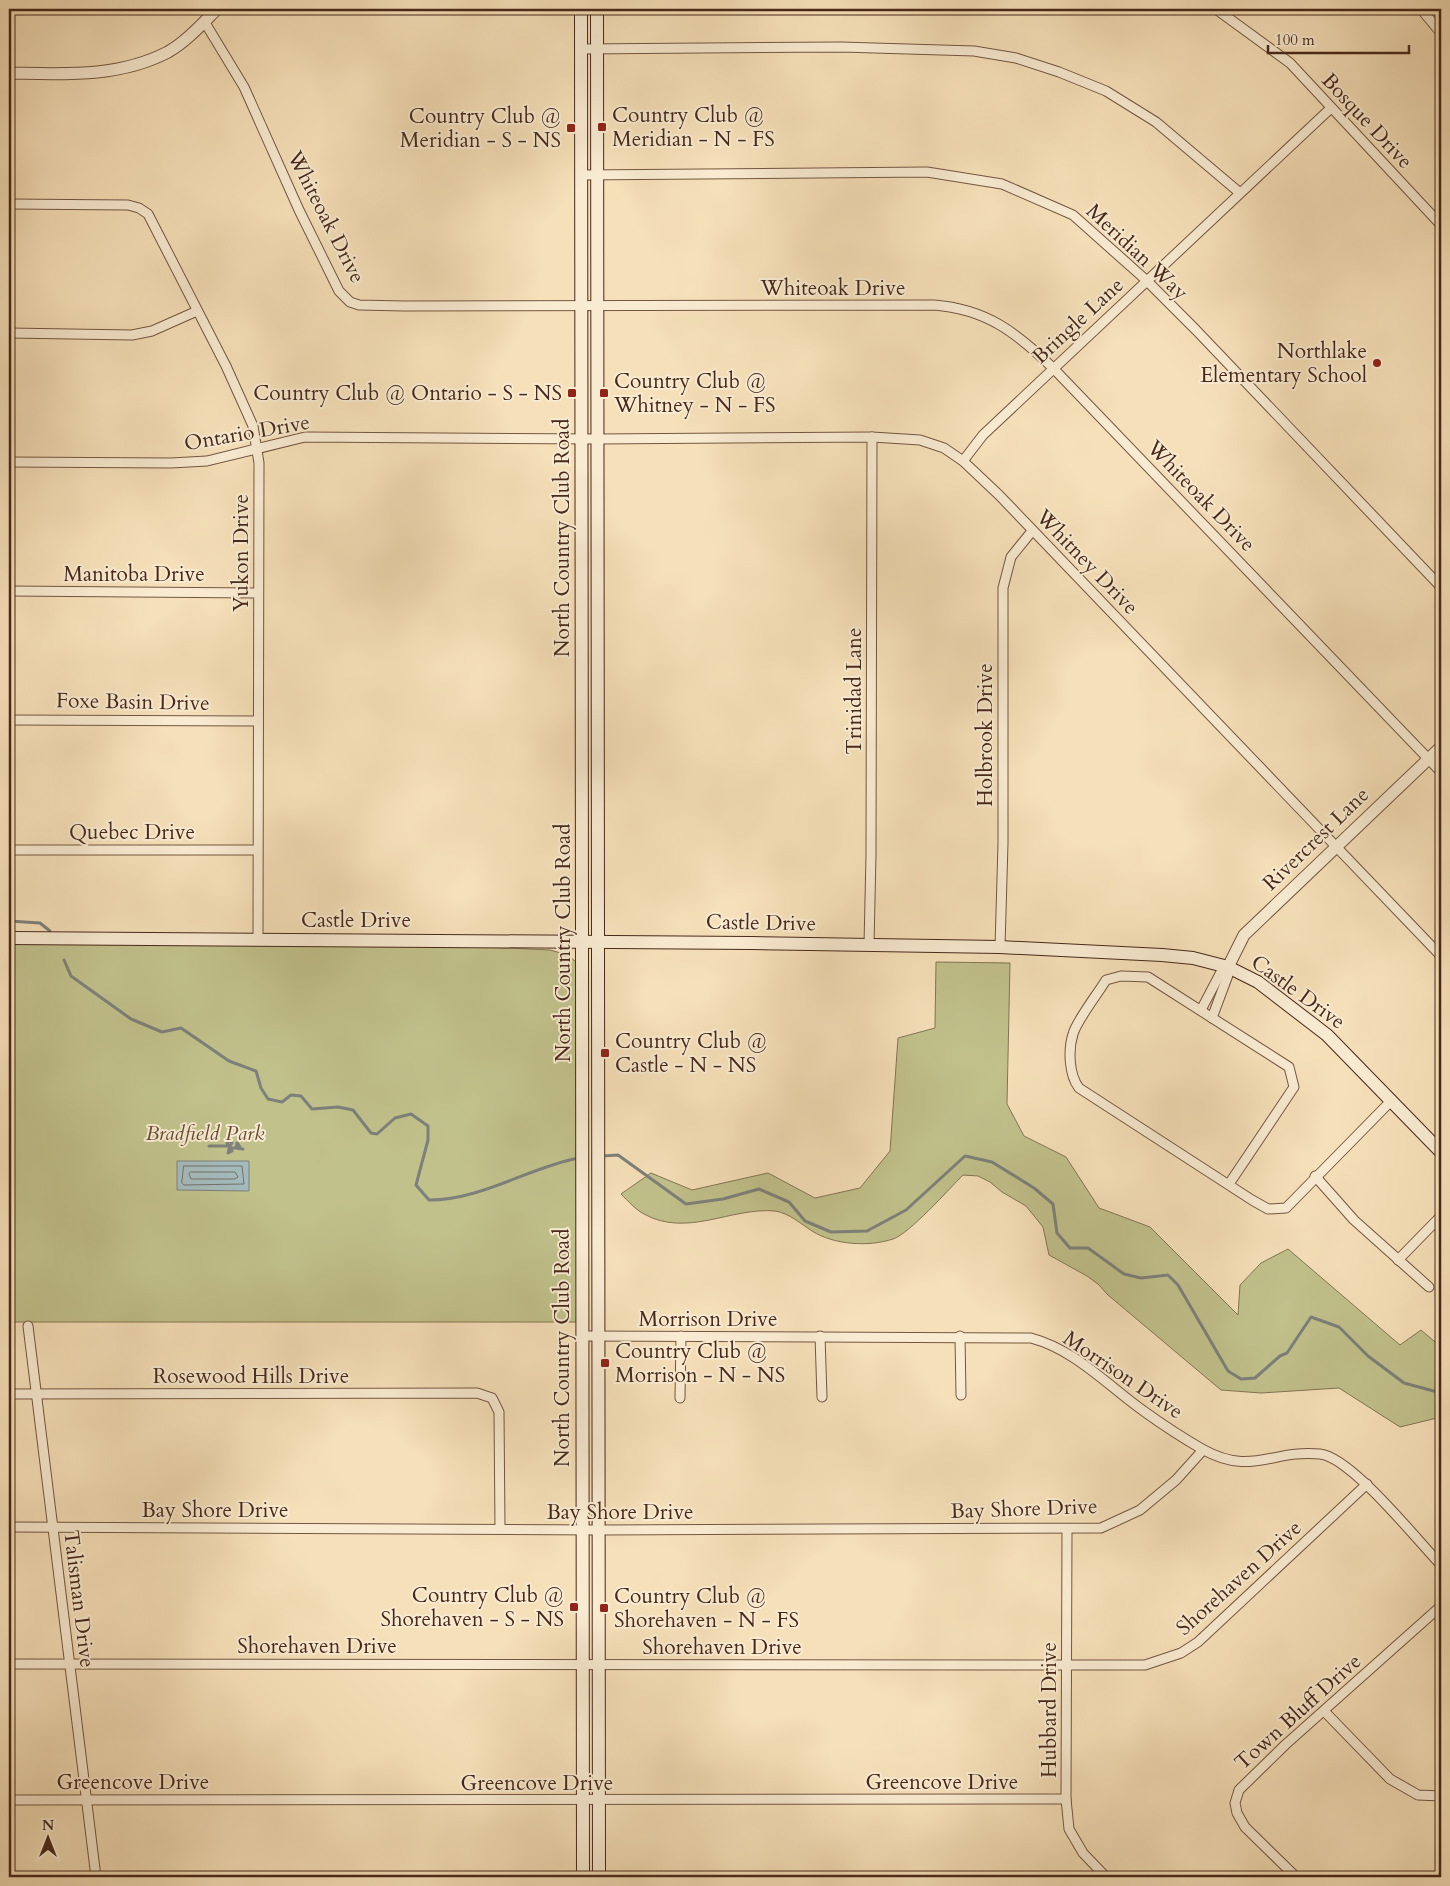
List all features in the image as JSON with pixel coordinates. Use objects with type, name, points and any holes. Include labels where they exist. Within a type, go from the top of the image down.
[{"type":"main road","name":"North Country Club Road","points":[[581,9],[583,1877]]},
{"type":"main road","name":"North Country Club Road","points":[[597,9],[599,1877]]},
{"type":"main road","points":[[582,701],[598,701]]},
{"type":"main road","name":"Castle Drive","points":[[9,938],[599,941],[868,945],[1162,954],[1192,958],[1228,967],[1258,982],[1327,1036],[1441,1152]]},
{"type":"main road","points":[[582,1238],[599,1238]]},
{"type":"street","points":[[9,73],[98,73],[143,63],[170,51],[217,9]]},
{"type":"street","name":"Bosque Drive","points":[[1216,9],[1290,63],[1441,225]]},
{"type":"street","points":[[1420,9],[1441,33]]},
{"type":"street","name":"Whiteoak Drive","points":[[204,21],[244,87],[330,273],[339,291],[350,302],[404,306],[958,307],[1000,323],[1053,368],[1441,772]]},
{"type":"street","points":[[582,49],[870,48],[974,50],[1016,58],[1059,72],[1106,91],[1156,122],[1240,193]]},
{"type":"street","name":"Bringle Lane","points":[[963,461],[982,434],[1331,108]]},
{"type":"street","name":"Meridian Way","points":[[581,175],[927,172],[1002,184],[1073,215],[1146,280],[1441,587]]},
{"type":"street","name":"Yukon Drive","points":[[9,204],[128,205],[139,208],[148,214],[226,366],[253,426],[258,448],[256,850],[258,939]]},
{"type":"street","points":[[9,333],[132,334],[152,331],[197,311]]},
{"type":"street","name":"Ontario Drive","points":[[9,462],[207,461],[305,437],[597,439]]},
{"type":"street","name":"Whitney Drive","points":[[597,439],[872,437],[920,440],[944,448],[963,461],[1032,531],[1441,956]]},
{"type":"street","name":"Trinidad Lane","points":[[868,945],[871,855],[872,437]]},
{"type":"street","name":"Holbrook Drive","points":[[1000,948],[1003,843],[1003,588],[1011,557],[1032,531]]},
{"type":"street","name":"Manitoba Drive","points":[[9,590],[258,593]]},
{"type":"street","name":"Foxe Basin Drive","points":[[9,720],[257,721]]},
{"type":"street","name":"Rivercrest Lane","points":[[1228,967],[1244,935],[1441,747]]},
{"type":"street","name":"Quebec Drive","points":[[9,850],[256,850]]},
{"type":"street","points":[[1201,1010],[1221,972],[1228,967]]},
{"type":"street","points":[[1212,1018],[1228,975],[1228,967]]},
{"type":"street","points":[[1229,1184],[1294,1087],[1294,1078],[1290,1067],[1148,978],[1121,976],[1106,980],[1073,1034],[1071,1052],[1072,1079],[1078,1088],[1268,1209],[1286,1208],[1315,1176],[1391,1100]]},
{"type":"street","points":[[1315,1176],[1354,1220],[1429,1287]]},
{"type":"street","points":[[1398,1260],[1441,1216]]},
{"type":"street","name":"Talisman Drive","points":[[28,1326],[96,1877]]},
{"type":"street","name":"Morrison Drive","points":[[582,1336],[960,1336],[1038,1340],[1075,1358],[1145,1412],[1203,1450],[1231,1462],[1252,1463],[1292,1455],[1322,1454],[1343,1465],[1367,1484],[1441,1565]]},
{"type":"street","points":[[680,1398],[681,1336]]},
{"type":"street","points":[[820,1336],[822,1397]]},
{"type":"street","points":[[960,1336],[961,1395]]},
{"type":"street","name":"Rosewood Hills Drive","points":[[9,1394],[477,1393],[492,1398],[499,1412],[500,1528]]},
{"type":"street","name":"Bay Shore Drive","points":[[9,1527],[500,1528],[583,1530],[1101,1528],[1140,1510],[1176,1480],[1203,1450]]},
{"type":"street","name":"Shorehaven Drive","points":[[9,1664],[1144,1665],[1182,1653],[1198,1642],[1367,1484]]},
{"type":"street","name":"Hubbard Drive","points":[[1067,1529],[1066,1799],[1069,1829],[1083,1853],[1106,1877]]},
{"type":"street","name":"Town Bluff Drive","points":[[1296,1877],[1245,1827],[1237,1813],[1235,1803],[1239,1790],[1324,1710],[1441,1606]]},
{"type":"street","points":[[1324,1710],[1390,1779],[1418,1795],[1441,1796]]},
{"type":"street","name":"Greencove Drive","points":[[9,1800],[1066,1799]]},
{"type":"green space","name":"Bradfield Park","points":[[9,943],[463,946],[550,950],[568,955],[576,962],[577,1322],[9,1322]]},
{"type":"green space","points":[[936,962],[1010,963],[1007,1104],[1024,1136],[1066,1157],[1099,1208],[1150,1227],[1238,1315],[1240,1285],[1261,1263],[1288,1249],[1400,1345],[1421,1330],[1441,1347],[1441,1417],[1400,1427],[1339,1388],[1261,1393],[1221,1390],[1108,1295],[1098,1284],[1049,1255],[1043,1227],[1026,1206],[978,1176],[963,1175],[909,1229],[900,1235],[884,1242],[863,1244],[841,1242],[821,1236],[790,1216],[775,1211],[742,1213],[693,1223],[660,1221],[641,1212],[621,1194],[651,1173],[692,1190],[768,1173],[815,1198],[860,1188],[890,1151],[898,1038],[935,1028]]},
{"type":"water","points":[[177,1161],[249,1161],[249,1191],[177,1190]]},
{"type":"waterway","points":[[9,921],[40,923],[50,931]]},
{"type":"waterway","points":[[64,960],[71,976],[131,1019],[162,1032],[181,1028],[229,1061],[256,1071],[261,1088],[268,1099],[282,1102],[291,1095],[301,1096],[312,1109],[338,1107],[353,1110],[371,1133],[377,1134],[395,1118],[411,1114],[428,1126],[428,1140],[416,1185],[429,1200],[467,1195],[578,1158]]},
{"type":"waterway","points":[[209,1146],[230,1146],[232,1143],[230,1141],[227,1143],[228,1145],[229,1146],[231,1148],[232,1151],[228,1153],[230,1148],[231,1148],[233,1148],[236,1148],[237,1148],[240,1147],[237,1143],[236,1148],[243,1149]]},
{"type":"waterway","points":[[602,1156],[618,1155],[686,1204],[723,1199],[759,1189],[789,1202],[805,1221],[831,1232],[867,1231],[906,1210],[965,1156],[992,1162],[1034,1188],[1053,1204],[1057,1233],[1070,1248],[1088,1248],[1124,1274],[1141,1278],[1168,1275],[1178,1285],[1228,1371],[1241,1379],[1255,1378],[1280,1356],[1287,1353],[1311,1317],[1339,1327],[1368,1356],[1404,1383],[1441,1393]]},
{"type":"place","name":"Country Club @ Meridian - N - FS","points":[[602,127]]},
{"type":"place","name":"Country Club @ Meridian - S - NS","points":[[571,128]]},
{"type":"place","name":"Northlake Elementary School","points":[[1377,363]]},
{"type":"place","name":"Country Club @ Ontario - S - NS","points":[[572,393]]},
{"type":"place","name":"Country Club @ Whitney - N - FS","points":[[604,393]]},
{"type":"place","name":"Country Club @ Castle - N - NS","points":[[605,1053]]},
{"type":"place","name":"Country Club @ Morrison - N - NS","points":[[605,1363]]},
{"type":"place","name":"Country Club @ Shorehaven - S - NS","points":[[574,1607]]},
{"type":"place","name":"Country Club @ Shorehaven - N - FS","points":[[604,1608]]}]
